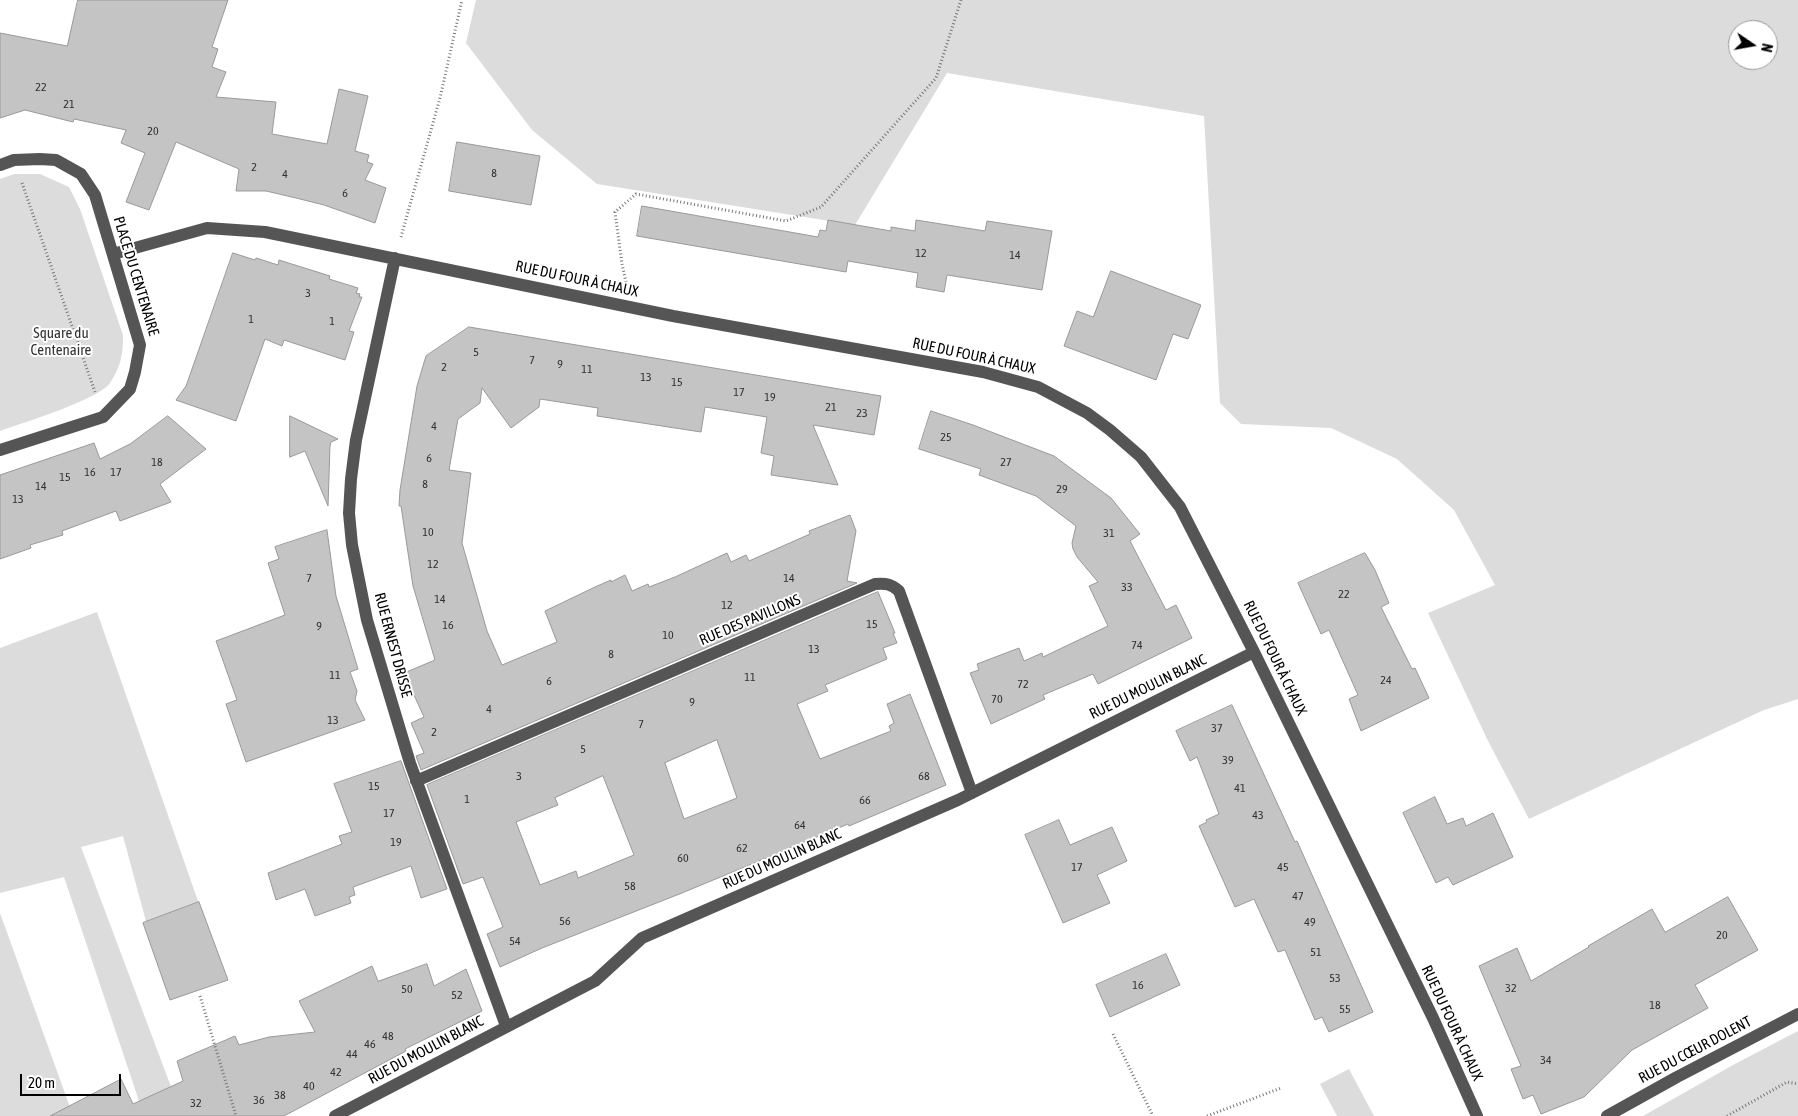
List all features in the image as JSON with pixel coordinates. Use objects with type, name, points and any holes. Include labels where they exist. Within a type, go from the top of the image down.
[{"type":"street","name":"PLACE DU CENTENAIRE","points":[[0,165],[14,160],[56,160],[81,174],[95,195],[140,345],[130,389],[103,417],[0,450]]},
{"type":"street","name":"RUE DU FOUR À CHAUX","points":[[113,254],[207,228],[265,232],[632,307],[983,372],[1038,387],[1087,413],[1125,442],[1141,457],[1180,507],[1254,652],[1433,1018],[1477,1116]]},
{"type":"street","name":"RUE ERNEST DRISSE","points":[[396,258],[356,440],[349,513],[352,545],[367,620],[416,781],[506,1026]]},
{"type":"street","name":"RUE DES PAVILLONS","points":[[416,781],[875,584],[885,583],[892,585],[899,591],[972,793]]},
{"type":"street","name":"RUE DU MOULIN BLANC","points":[[335,1116],[595,980],[642,938],[972,793],[1254,652]]},
{"type":"street","name":"RUE DU CŒUR DOLENT","points":[[1607,1116],[1798,1014]]},
{"type":"path","points":[[396,258],[440,98],[462,0]]},
{"type":"path","points":[[632,307],[622,264],[615,212],[636,194],[786,221],[821,207],[936,78],[962,0]]},
{"type":"path","points":[[14,160],[103,417]]},
{"type":"path","points":[[200,996],[236,1116]]},
{"type":"path","points":[[1113,1034],[1153,1116]]},
{"type":"path","points":[[1727,1116],[1787,1082],[1798,1084]]},
{"type":"path","points":[[1207,1116],[1281,1088]]},
{"type":"green space","points":[[476,0],[1798,0],[1798,699],[1764,710],[1529,819],[1488,741],[1428,613],[1495,585],[1454,510],[1397,459],[1331,428],[1241,424],[1220,403],[1204,116],[947,73],[855,225],[597,184],[532,130],[466,43]]},
{"type":"green space","name":"Square du Centenaire","points":[[14,174],[40,174],[69,187],[80,209],[123,335],[123,342],[121,360],[117,371],[103,390],[76,404],[0,431],[0,179]]},
{"type":"green space","points":[[97,612],[199,904],[147,925],[123,836],[81,847],[182,1116],[144,1116],[64,877],[0,893],[0,648]]},
{"type":"green space","points":[[0,913],[71,1110],[59,1116],[0,1116]]},
{"type":"green space","points":[[1798,1031],[1798,1116],[1643,1116],[1733,1065]]},
{"type":"green space","points":[[1349,1069],[1374,1116],[1337,1116],[1320,1084]]},
{"type":"building","points":[[78,0],[228,0],[212,47],[218,49],[212,67],[226,72],[216,97],[276,102],[272,134],[327,144],[339,89],[368,96],[355,151],[369,155],[367,162],[373,164],[365,180],[386,188],[375,223],[324,205],[266,191],[236,191],[239,169],[176,142],[149,210],[126,202],[145,153],[121,143],[126,130],[74,119],[73,122],[25,110],[0,118],[0,33],[67,46]]},
{"type":"building","points":[[457,142],[540,156],[531,205],[449,191]]},
{"type":"building","points":[[642,206],[818,237],[820,230],[826,231],[828,220],[891,231],[891,227],[915,231],[916,220],[985,231],[987,221],[1052,231],[1042,290],[947,275],[944,292],[916,287],[918,273],[848,261],[846,272],[637,236]]},
{"type":"building","points":[[233,253],[278,265],[279,260],[330,276],[329,279],[358,288],[356,293],[360,294],[359,297],[362,297],[349,331],[354,332],[345,360],[284,340],[282,346],[265,339],[236,421],[176,400],[186,386]]},
{"type":"building","points":[[1111,271],[1201,305],[1188,339],[1173,334],[1156,380],[1064,346],[1077,311],[1093,317]]},
{"type":"building","points":[[469,327],[881,396],[874,435],[813,425],[838,485],[771,475],[774,456],[761,453],[767,417],[705,407],[701,432],[597,416],[598,408],[540,399],[539,407],[511,428],[482,388],[480,403],[458,419],[449,470],[471,473],[462,543],[487,631],[502,665],[557,642],[545,611],[611,580],[611,582],[625,575],[632,591],[648,584],[649,587],[675,577],[727,553],[731,562],[746,555],[749,561],[810,534],[809,531],[850,515],[856,531],[847,581],[857,583],[421,770],[416,756],[424,753],[411,723],[424,717],[404,673],[435,660],[413,586],[401,506],[399,506],[400,490],[417,386],[426,356]]},
{"type":"building","points":[[931,411],[1054,456],[1111,498],[1140,534],[1130,541],[1166,610],[1176,605],[1192,638],[1098,684],[1093,674],[1043,695],[1045,699],[991,724],[970,673],[979,670],[977,664],[1019,648],[1024,661],[1042,653],[1043,657],[1108,626],[1089,586],[1098,582],[1077,557],[1073,549],[1072,543],[1076,526],[1036,496],[979,475],[981,469],[919,449]]},
{"type":"building","points":[[168,416],[206,449],[160,484],[171,502],[120,521],[116,511],[62,531],[63,535],[30,545],[31,548],[0,559],[0,475],[94,443],[100,459],[130,444]]},
{"type":"building","points":[[290,416],[338,439],[331,442],[330,446],[328,506],[305,451],[290,457]]},
{"type":"building","points":[[327,530],[336,596],[358,669],[350,672],[357,691],[355,700],[365,720],[246,762],[226,704],[237,700],[216,641],[285,615],[268,563],[279,559],[275,547]]},
{"type":"building","points":[[1365,553],[1375,570],[1389,603],[1381,607],[1412,669],[1415,668],[1429,698],[1361,731],[1349,699],[1358,695],[1329,630],[1321,634],[1298,583]]},
{"type":"building","points":[[878,592],[895,633],[893,633],[897,643],[883,648],[887,659],[825,685],[828,691],[797,704],[820,759],[891,731],[889,726],[894,723],[887,704],[910,694],[946,785],[849,826],[848,824],[682,893],[542,948],[500,967],[487,934],[503,927],[483,877],[463,884],[427,785]],"holes":[[[717,740],[737,798],[684,819],[665,763]],[[603,776],[634,855],[578,878],[576,871],[540,885],[516,822],[558,805],[555,798]]]},
{"type":"building","points":[[1232,705],[1295,842],[1297,841],[1373,1012],[1329,1032],[1322,1017],[1315,1020],[1285,950],[1278,952],[1254,899],[1235,907],[1199,826],[1207,822],[1206,820],[1219,814],[1197,757],[1190,761],[1176,731]]},
{"type":"building","points":[[401,761],[447,889],[421,898],[411,866],[353,887],[355,895],[349,897],[351,903],[315,916],[305,889],[276,900],[268,873],[342,844],[339,836],[352,832],[334,784]]},
{"type":"building","points":[[1435,797],[1447,824],[1463,818],[1466,826],[1493,813],[1513,857],[1453,885],[1448,877],[1436,883],[1403,813]]},
{"type":"building","points":[[1059,820],[1070,845],[1112,827],[1127,861],[1097,875],[1110,903],[1063,923],[1025,835]]},
{"type":"building","points":[[1728,897],[1758,950],[1695,985],[1708,1008],[1632,1050],[1584,1097],[1541,1114],[1533,1095],[1523,1099],[1511,1069],[1521,1066],[1479,966],[1517,948],[1531,981],[1652,909],[1665,932]]},
{"type":"building","points":[[199,902],[228,980],[170,1000],[143,923]]},
{"type":"building","points":[[1166,954],[1180,985],[1110,1017],[1096,985]]},
{"type":"building","points":[[427,964],[434,986],[466,969],[482,1011],[405,1049],[406,1051],[284,1116],[50,1116],[121,1079],[133,1104],[183,1081],[177,1061],[235,1036],[239,1045],[269,1037],[315,1032],[299,1001],[372,966],[378,981]]}]
